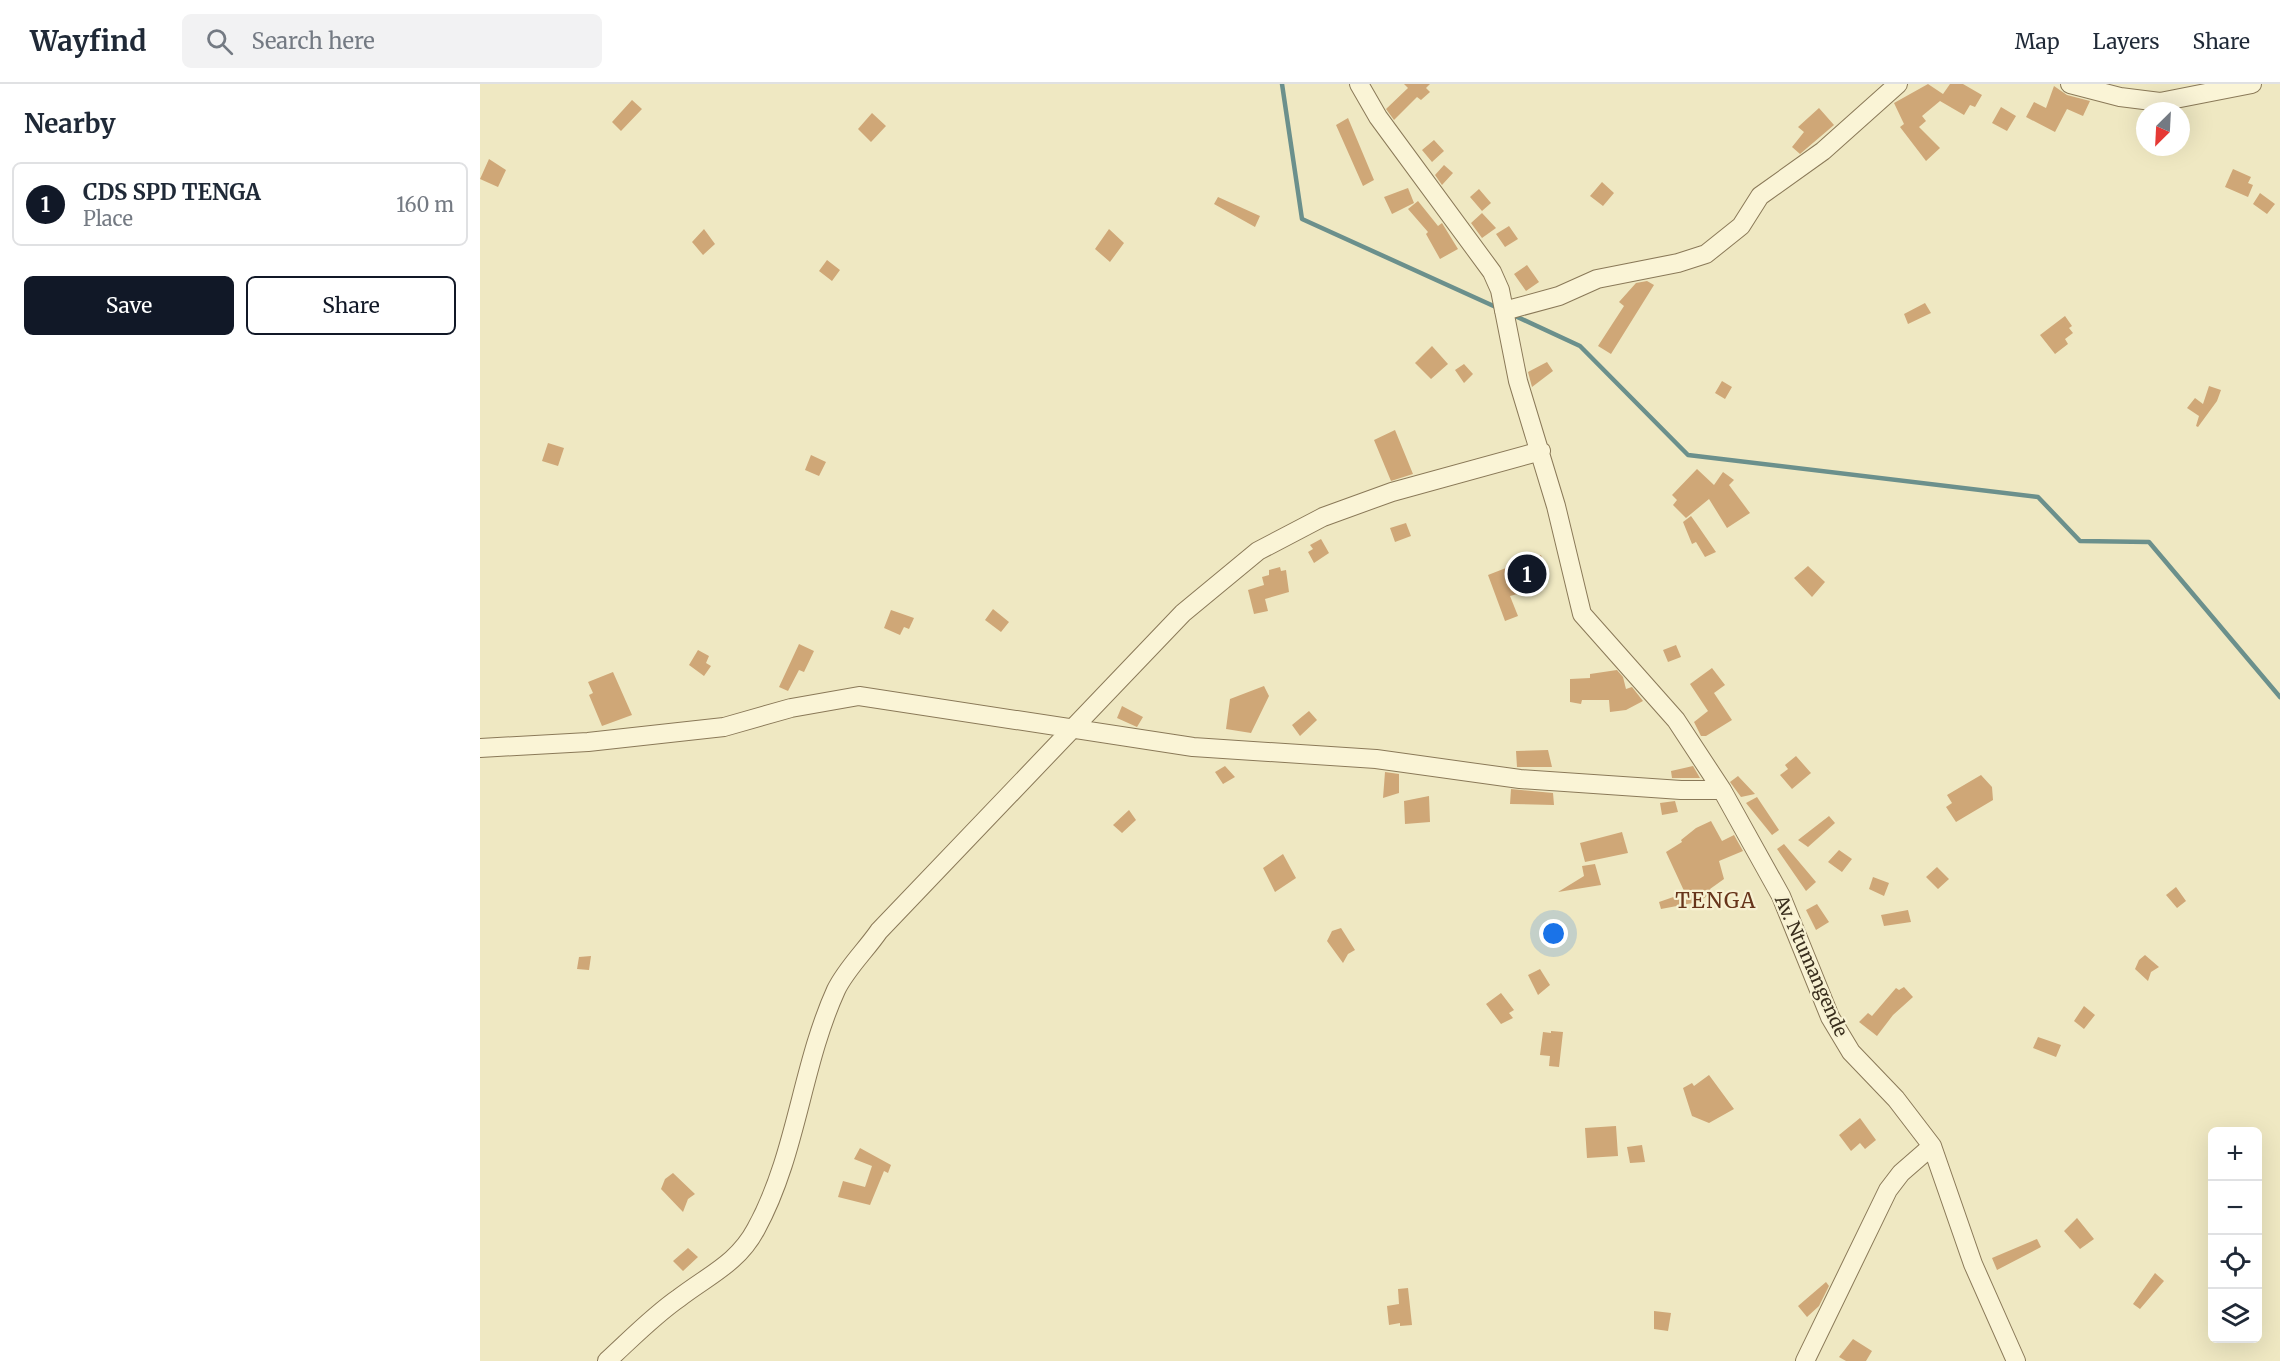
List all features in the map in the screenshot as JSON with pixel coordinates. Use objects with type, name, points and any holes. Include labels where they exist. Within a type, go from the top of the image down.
[{"type":"street","name":"Av. Ntumangende","points":[[1359,84],[1378,117],[1492,272],[1504,311],[1518,381],[1541,451],[1582,614],[1677,720],[1722,790],[1781,896],[1830,1017],[1851,1052],[1896,1099],[1932,1146],[1972,1264],[2016,1361]]},
{"type":"street","points":[[1504,311],[1559,296],[1597,279],[1678,263],[1706,254],[1741,226],[1760,196],[1823,151],[1898,84]]},
{"type":"street","points":[[2070,84],[2120,97],[2160,102],[2252,84]]},
{"type":"street","points":[[607,1361],[678,1298],[732,1261],[756,1230],[772,1192],[799,1112],[815,1044],[838,988],[879,931],[1183,613],[1258,551],[1323,517],[1392,492],[1541,451]]},
{"type":"street","points":[[480,748],[588,742],[724,727],[792,708],[859,696],[991,714],[1071,729],[1193,747],[1376,759],[1520,779],[1681,790],[1722,790]]},
{"type":"street","points":[[1805,1361],[1888,1190],[1901,1173],[1932,1146]]},
{"type":"building","points":[[1404,84],[1430,84],[1426,88],[1430,92],[1421,100],[1417,97],[1394,120],[1386,109],[1408,88]]},
{"type":"building","points":[[1928,84],[1943,94],[1950,84],[1963,84],[1982,95],[1975,107],[1970,105],[1964,115],[1940,101],[1922,116],[1926,121],[1919,127],[1940,148],[1926,161],[1900,127],[1904,124],[1894,103]]},
{"type":"building","points":[[2054,86],[2067,95],[2090,101],[2083,116],[2067,109],[2055,132],[2026,117],[2034,102],[2046,108]]},
{"type":"building","points":[[632,100],[642,109],[621,131],[612,122]]},
{"type":"building","points":[[2001,107],[2016,116],[2007,131],[1992,123]]},
{"type":"building","points":[[1819,108],[1834,125],[1800,154],[1792,147],[1804,132],[1798,127]]},
{"type":"building","points":[[872,113],[886,126],[871,142],[858,129]]},
{"type":"building","points":[[1348,118],[1374,180],[1363,186],[1336,125]]},
{"type":"building","points":[[1434,140],[1444,151],[1432,162],[1422,150]]},
{"type":"building","points":[[489,159],[506,170],[498,187],[480,179]]},
{"type":"building","points":[[1444,165],[1453,173],[1442,185],[1435,175]]},
{"type":"building","points":[[2233,169],[2251,177],[2248,183],[2253,185],[2248,197],[2225,187]]},
{"type":"building","points":[[1602,182],[1614,193],[1603,206],[1590,196]]},
{"type":"building","points":[[1408,188],[1414,203],[1392,214],[1384,197]]},
{"type":"building","points":[[1479,189],[1491,203],[1482,211],[1470,197]]},
{"type":"building","points":[[2260,193],[2275,204],[2267,214],[2253,204]]},
{"type":"building","points":[[1218,197],[1260,216],[1255,227],[1214,204]]},
{"type":"building","points":[[1418,201],[1438,226],[1442,223],[1458,249],[1440,259],[1426,234],[1428,232],[1408,209]]},
{"type":"building","points":[[1482,213],[1496,228],[1482,238],[1471,223]]},
{"type":"building","points":[[1509,226],[1518,239],[1505,247],[1496,234]]},
{"type":"building","points":[[704,229],[715,244],[703,255],[692,242]]},
{"type":"building","points":[[1109,229],[1124,243],[1110,262],[1095,249]]},
{"type":"building","points":[[827,260],[840,270],[832,281],[819,271]]},
{"type":"building","points":[[1527,265],[1539,282],[1526,291],[1514,274]]},
{"type":"building","points":[[1647,281],[1654,285],[1611,354],[1598,346],[1624,306],[1619,302],[1636,283]]},
{"type":"building","points":[[1925,303],[1931,313],[1908,324],[1904,314]]},
{"type":"building","points":[[2065,316],[2072,326],[2069,328],[2073,333],[2065,339],[2068,344],[2055,354],[2040,335]]},
{"type":"building","points":[[1432,346],[1448,364],[1431,379],[1415,363]]},
{"type":"building","points":[[1547,362],[1553,371],[1532,387],[1528,372]]},
{"type":"building","points":[[1464,364],[1473,374],[1464,383],[1455,370]]},
{"type":"building","points":[[1722,381],[1732,387],[1725,399],[1715,393]]},
{"type":"building","points":[[2209,386],[2221,390],[2217,401],[2198,427],[2196,426],[2199,416],[2187,408],[2195,398],[2203,404]]},
{"type":"building","points":[[1395,430],[1413,474],[1391,481],[1374,440]]},
{"type":"building","points":[[548,443],[564,448],[558,466],[542,461]]},
{"type":"building","points":[[811,455],[826,462],[819,476],[805,470]]},
{"type":"building","points":[[1697,469],[1714,485],[1723,472],[1734,480],[1729,485],[1750,513],[1727,528],[1709,499],[1686,518],[1673,505],[1677,500],[1672,495]]},
{"type":"building","points":[[1691,516],[1716,552],[1705,557],[1696,542],[1692,544],[1683,522]]},
{"type":"building","points":[[1406,523],[1411,536],[1395,542],[1390,528]]},
{"type":"building","points":[[1321,539],[1329,553],[1314,563],[1308,552],[1313,549],[1310,545]]},
{"type":"building","points":[[1541,555],[1546,571],[1533,576],[1536,589],[1510,596],[1518,616],[1505,621],[1488,575],[1511,566],[1511,564]]},
{"type":"building","points":[[1808,566],[1825,582],[1812,597],[1794,578]]},
{"type":"building","points":[[1280,567],[1281,571],[1286,570],[1289,592],[1265,599],[1268,611],[1254,614],[1248,590],[1264,585],[1262,577],[1269,575],[1269,570]]},
{"type":"building","points":[[993,609],[1009,622],[1001,632],[985,620]]},
{"type":"building","points":[[891,610],[914,618],[909,629],[904,627],[900,635],[884,628]]},
{"type":"building","points":[[799,644],[814,651],[804,672],[799,670],[788,691],[779,687]]},
{"type":"building","points":[[1676,645],[1681,657],[1668,662],[1663,650]]},
{"type":"building","points":[[698,650],[709,656],[706,663],[711,666],[704,676],[689,665]]},
{"type":"building","points":[[1712,668],[1725,685],[1714,693],[1732,720],[1706,736],[1701,736],[1694,722],[1708,711],[1690,684]]},
{"type":"building","points":[[1617,670],[1623,677],[1626,689],[1632,687],[1643,701],[1626,710],[1610,712],[1609,700],[1582,700],[1581,704],[1570,702],[1570,679],[1590,678],[1590,674]]},
{"type":"building","points":[[613,672],[632,715],[602,726],[589,695],[593,693],[588,682]]},
{"type":"building","points":[[1264,686],[1269,696],[1251,733],[1226,729],[1230,699]]},
{"type":"building","points":[[1122,706],[1143,717],[1137,727],[1117,718]]},
{"type":"building","points":[[1309,711],[1317,720],[1300,736],[1292,725]]},
{"type":"building","points":[[1548,750],[1552,767],[1517,767],[1516,751]]},
{"type":"building","points":[[1796,756],[1811,773],[1792,789],[1780,775],[1788,769],[1785,765]]},
{"type":"building","points":[[1225,766],[1235,777],[1223,784],[1215,772]]},
{"type":"building","points":[[1693,766],[1700,778],[1672,778],[1671,771]]},
{"type":"building","points":[[1385,772],[1399,774],[1399,793],[1383,798]]},
{"type":"building","points":[[1981,775],[1992,787],[1993,800],[1956,822],[1946,807],[1952,803],[1947,795]]},
{"type":"building","points":[[1738,776],[1755,794],[1741,797],[1730,782]]},
{"type":"building","points":[[1511,789],[1553,793],[1554,805],[1510,804]]},
{"type":"building","points":[[1429,796],[1430,822],[1405,824],[1404,801]]},
{"type":"building","points":[[1757,797],[1779,830],[1772,835],[1746,803]]},
{"type":"building","points":[[1675,801],[1678,812],[1662,815],[1660,803]]},
{"type":"building","points":[[1129,810],[1136,820],[1122,833],[1113,825]]},
{"type":"building","points":[[1829,816],[1835,823],[1808,847],[1798,840]]},
{"type":"building","points":[[1711,821],[1722,841],[1734,835],[1743,851],[1719,861],[1724,879],[1710,889],[1712,893],[1698,902],[1661,909],[1659,902],[1685,893],[1666,852],[1682,842],[1681,840],[1696,828]]},
{"type":"building","points":[[1622,832],[1628,853],[1585,862],[1580,843]]},
{"type":"building","points":[[1784,844],[1816,882],[1806,891],[1777,849]]},
{"type":"building","points":[[1839,850],[1852,859],[1842,872],[1828,862]]},
{"type":"building","points":[[1283,854],[1296,878],[1275,892],[1263,868]]},
{"type":"building","points":[[1595,864],[1601,885],[1558,892],[1584,876],[1582,866]]},
{"type":"building","points":[[1937,867],[1949,879],[1938,889],[1926,877]]},
{"type":"building","points":[[1873,877],[1889,883],[1884,896],[1869,889]]},
{"type":"building","points":[[2176,887],[2186,901],[2177,908],[2166,895]]},
{"type":"building","points":[[1817,904],[1829,922],[1816,930],[1806,910]]},
{"type":"building","points":[[1908,910],[1911,922],[1884,926],[1881,915]]},
{"type":"building","points":[[1341,928],[1355,950],[1348,954],[1343,963],[1327,941],[1332,931]]},
{"type":"building","points":[[2145,955],[2159,967],[2151,972],[2148,981],[2135,969],[2139,960]]},
{"type":"building","points":[[591,956],[589,970],[577,969],[579,957]]},
{"type":"building","points":[[1540,969],[1550,985],[1538,995],[1528,975]]},
{"type":"building","points":[[1904,987],[1913,997],[1893,1015],[1877,1036],[1859,1022],[1868,1013],[1872,1016],[1896,988],[1899,990]]},
{"type":"building","points":[[1501,993],[1514,1010],[1509,1013],[1513,1018],[1501,1024],[1486,1004]]},
{"type":"building","points":[[2084,1006],[2095,1015],[2084,1029],[2074,1021]]},
{"type":"building","points":[[1551,1031],[1563,1032],[1559,1067],[1549,1066],[1550,1056],[1540,1055],[1543,1032],[1551,1033]]},
{"type":"building","points":[[2038,1037],[2061,1045],[2056,1057],[2033,1048]]},
{"type":"building","points":[[1709,1075],[1734,1109],[1709,1123],[1692,1116],[1683,1088],[1692,1083],[1694,1086]]},
{"type":"building","points":[[1860,1118],[1876,1140],[1865,1149],[1860,1143],[1851,1151],[1839,1135]]},
{"type":"building","points":[[1616,1126],[1618,1156],[1587,1158],[1585,1128]]},
{"type":"building","points":[[1642,1145],[1645,1162],[1630,1163],[1627,1147]]},
{"type":"building","points":[[860,1148],[891,1165],[888,1173],[884,1171],[870,1205],[838,1197],[843,1181],[865,1187],[872,1166],[854,1159]]},
{"type":"building","points":[[673,1173],[695,1194],[688,1199],[683,1212],[661,1189],[665,1179]]},
{"type":"building","points":[[2077,1218],[2094,1239],[2080,1249],[2064,1231]]},
{"type":"building","points":[[2037,1239],[2041,1247],[1997,1270],[1992,1258]]},
{"type":"building","points":[[688,1248],[698,1257],[683,1271],[673,1261]]},
{"type":"building","points":[[2155,1273],[2164,1281],[2140,1309],[2133,1304]]},
{"type":"building","points":[[1826,1282],[1829,1286],[1819,1306],[1807,1317],[1798,1306]]},
{"type":"building","points":[[1408,1288],[1412,1325],[1400,1326],[1400,1323],[1389,1325],[1387,1306],[1399,1304],[1398,1289]]},
{"type":"building","points":[[1654,1311],[1671,1313],[1668,1331],[1654,1329]]},
{"type":"building","points":[[1853,1339],[1872,1351],[1866,1361],[1846,1361],[1839,1357]]},
{"type":"waterway","points":[[1282,84],[1302,219],[1498,308]]},
{"type":"waterway","points":[[1513,315],[1580,346],[1688,455],[2038,497],[2080,541],[2149,542],[2280,697]]},
{"type":"place","name":"CDS SPD TENGA","points":[[1527,574]]},
{"type":"district","name":"TENGA","points":[[1716,901]]}]
